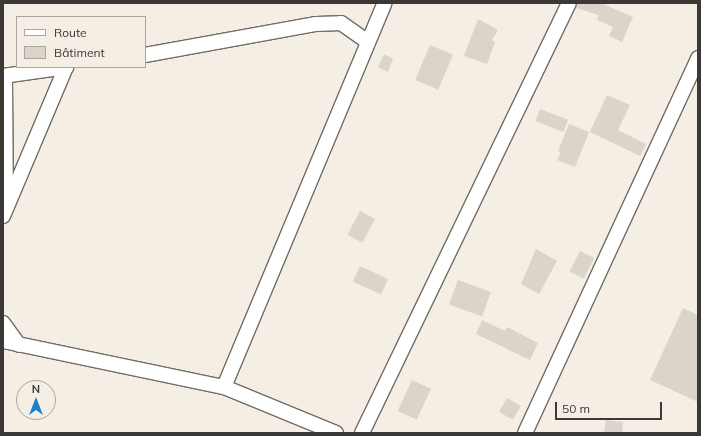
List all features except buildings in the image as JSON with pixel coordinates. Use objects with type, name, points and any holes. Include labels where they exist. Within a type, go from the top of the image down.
[{"type":"street","points":[[224,387],[385,3]]},
{"type":"street","points":[[362,433],[569,3]]},
{"type":"street","points":[[146,55],[316,24],[341,23],[368,42]]},
{"type":"street","points":[[525,433],[698,58]]},
{"type":"street","points":[[5,212],[4,76],[59,68]]},
{"type":"street","points":[[5,212],[66,68]]},
{"type":"street","points":[[4,332],[19,345],[224,387],[336,433]]}]
